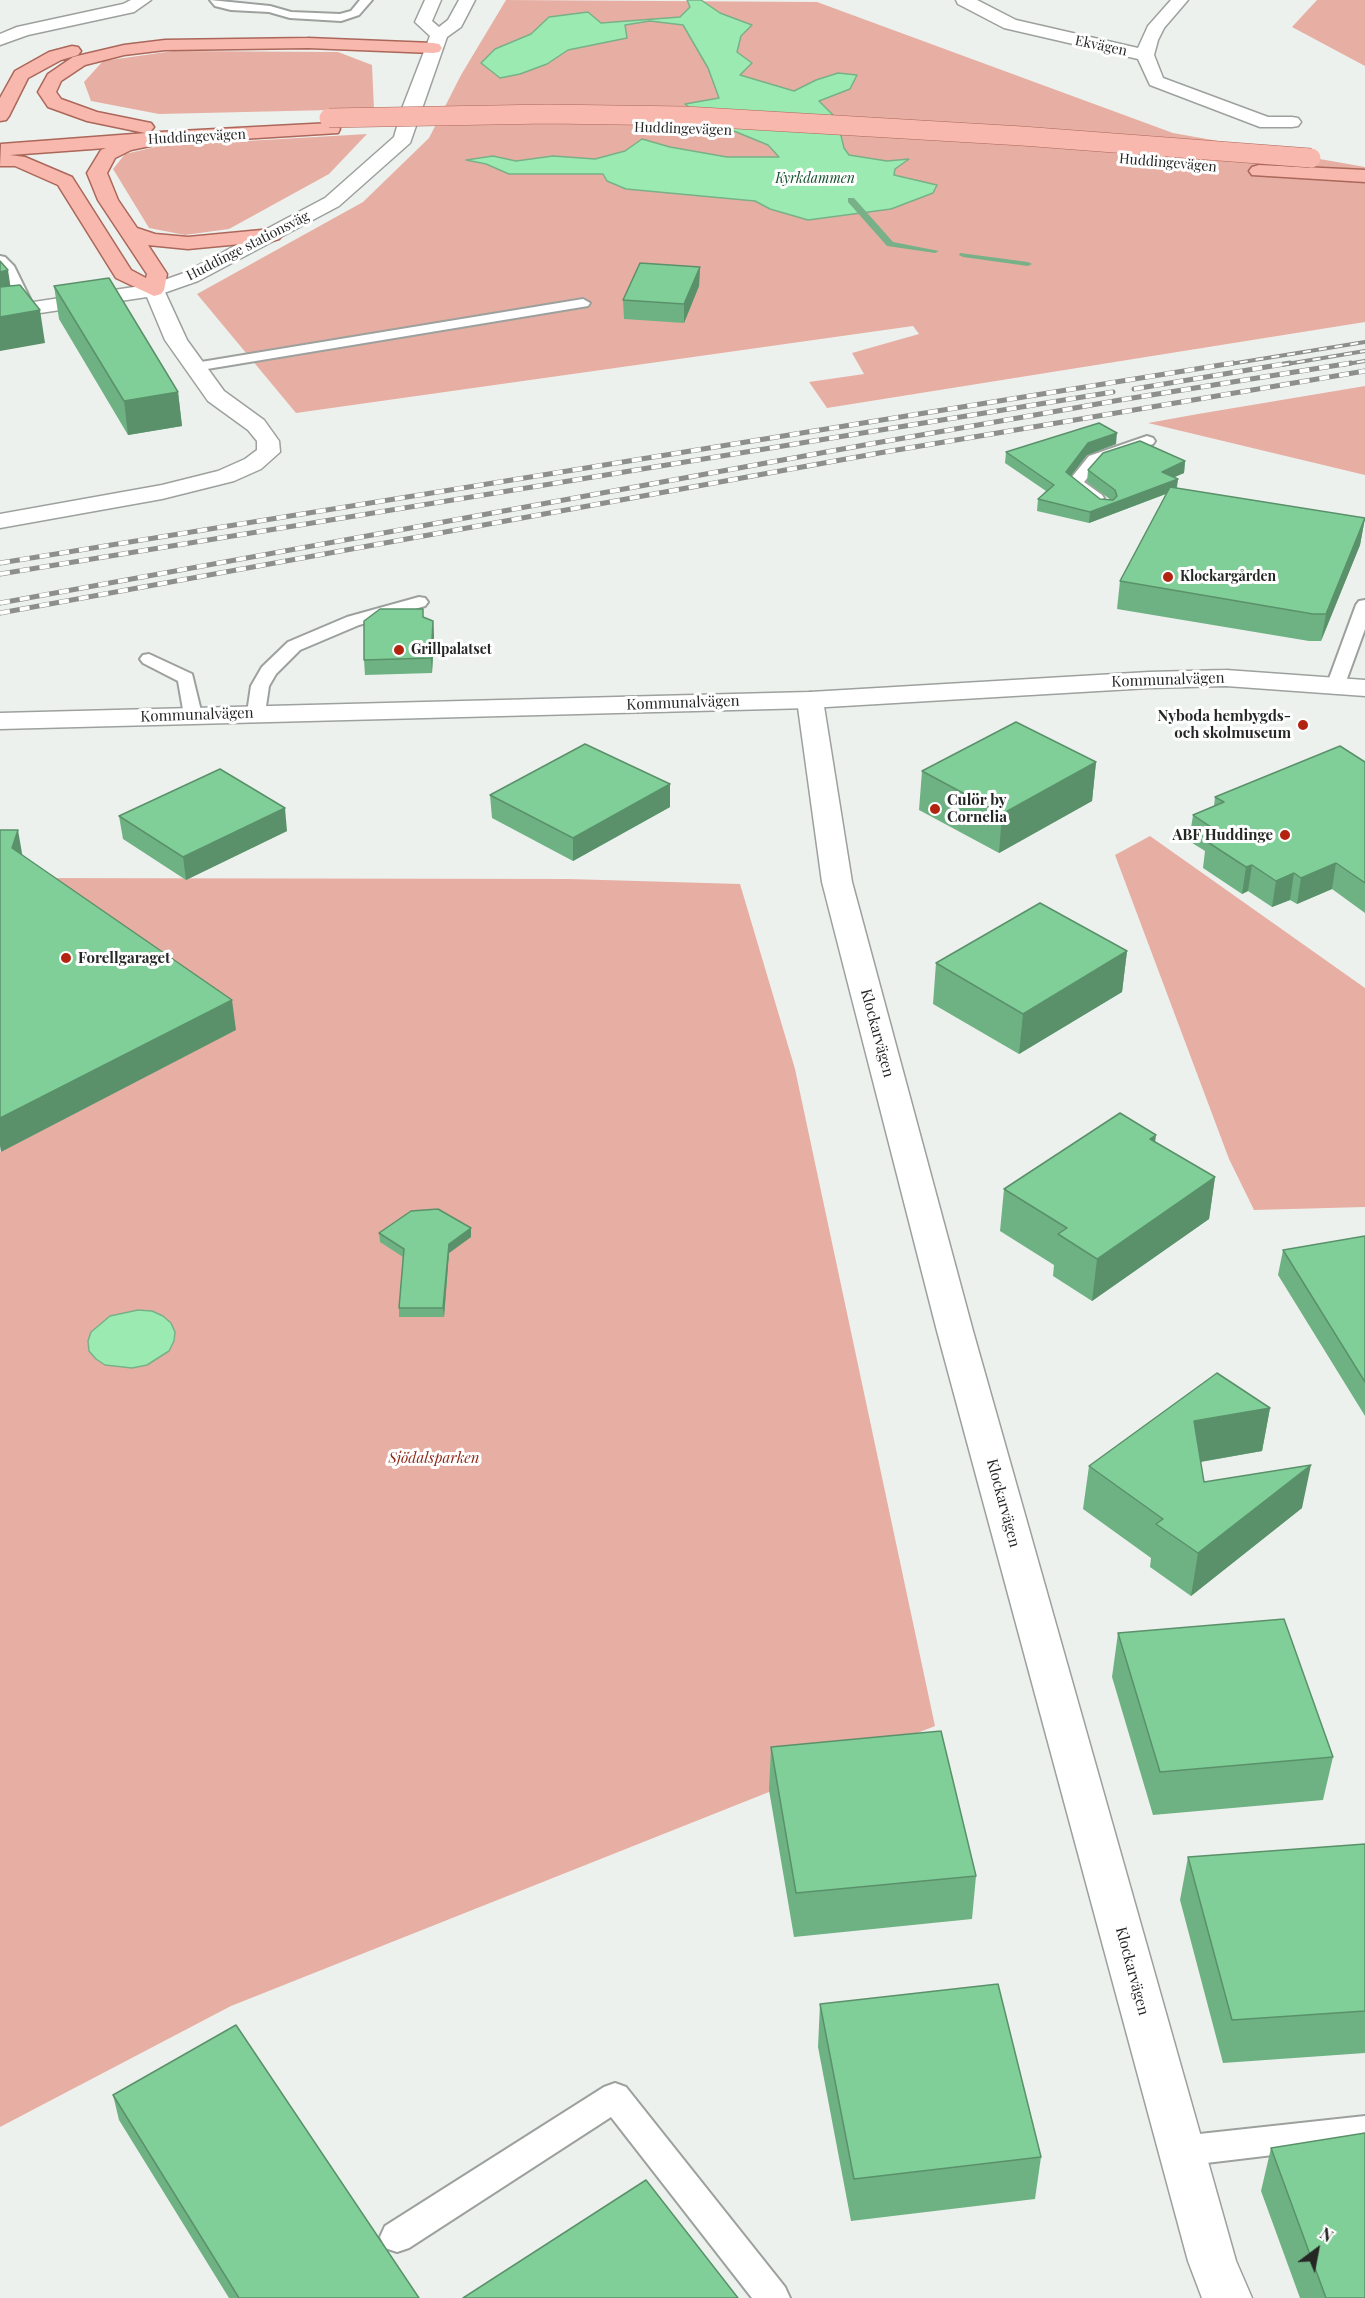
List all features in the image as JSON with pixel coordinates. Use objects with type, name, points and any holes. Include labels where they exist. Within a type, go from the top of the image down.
[{"type":"main road","points":[[0,116],[21,75],[55,56],[109,41],[169,35],[436,41]]},
{"type":"main road","points":[[153,133],[83,114],[54,103],[47,92],[54,78],[79,61],[134,49],[165,45],[436,41]]},
{"type":"main road","name":"Huddingevägen","points":[[0,139],[547,114],[756,119],[1365,162]]},
{"type":"main road","name":"Huddingevägen","points":[[330,124],[687,127],[998,148],[1259,171],[1365,176]]},
{"type":"main road","points":[[0,159],[18,161],[65,181],[123,274],[154,290],[157,274],[108,200],[97,173],[108,154],[153,133]]},
{"type":"main road","name":"Huddingevägen","points":[[0,150],[153,133]]},
{"type":"main road","points":[[132,233],[153,240],[188,243],[272,235]]},
{"type":"street","points":[[0,40],[23,31],[128,8],[143,0]]},
{"type":"street","points":[[433,0],[423,22],[436,41]]},
{"type":"street","name":"Huddinge stationsväg","points":[[0,313],[154,290],[191,277],[332,202],[403,139],[412,106],[436,41],[455,23],[467,0]]},
{"type":"street","name":"Ekvägen","points":[[964,0],[1010,24],[1145,55],[1156,81],[1266,123],[1292,122]]},
{"type":"street","points":[[1145,55],[1156,26],[1180,0]]},
{"type":"street","points":[[0,521],[162,492],[226,476],[253,464],[268,452],[268,441],[256,425],[216,396],[195,368],[176,340],[154,290]]},
{"type":"street","name":"Kommunalvägen","points":[[0,722],[255,713],[810,700],[1149,680],[1226,678],[1336,684],[1365,688]]},
{"type":"street","name":"Klockarvägen","points":[[810,700],[837,882],[955,1331],[1181,2151],[1212,2261],[1227,2298]]},
{"type":"lane","points":[[216,0],[219,4],[231,7],[270,9],[290,15],[341,18],[355,13],[366,0]]},
{"type":"lane","points":[[0,260],[8,266],[28,309]]},
{"type":"lane","points":[[195,368],[583,303]]},
{"type":"lane","points":[[1106,506],[1075,483],[1095,459],[1147,441]]},
{"type":"lane","points":[[255,713],[260,686],[268,671],[294,646],[352,621],[419,602]]},
{"type":"lane","points":[[1336,684],[1365,606]]},
{"type":"lane","points":[[149,659],[186,678],[193,715]]},
{"type":"lane","points":[[397,2237],[615,2097],[773,2298]]},
{"type":"lane","points":[[1181,2151],[1365,2130]]},
{"type":"green space","points":[[506,0],[817,2],[1173,133],[1365,167],[1365,322],[827,408],[809,382],[864,374],[852,353],[919,334],[913,326],[296,413],[197,294],[363,202],[429,138],[461,75]]},
{"type":"green space","points":[[1317,0],[1365,0],[1365,66],[1292,27]]},
{"type":"green space","points":[[173,51],[338,52],[372,65],[374,109],[159,114],[91,101],[84,82],[103,61]]},
{"type":"green space","points":[[367,134],[329,174],[229,229],[185,235],[149,228],[113,169],[125,154],[160,146]]},
{"type":"green space","points":[[1365,386],[1365,475],[1148,423],[1198,414]]},
{"type":"green space","points":[[1150,836],[1365,988],[1365,1207],[1254,1210],[1229,1159],[1115,855]]},
{"type":"green space","name":"Sjödalsparken","points":[[18,878],[569,879],[740,884],[795,1069],[935,1726],[231,2006],[0,2127],[0,1152],[235,1030]]},
{"type":"water","name":"Kyrkdammen","points":[[687,0],[701,0],[720,13],[752,25],[741,36],[737,52],[752,63],[740,75],[794,91],[816,80],[838,73],[857,75],[850,89],[819,101],[837,119],[844,148],[849,155],[887,161],[909,159],[895,169],[894,175],[937,185],[933,193],[891,209],[808,220],[770,209],[755,201],[626,189],[607,181],[603,174],[509,174],[486,164],[466,160],[493,156],[516,161],[553,156],[595,159],[625,151],[642,139],[670,147],[727,157],[779,157],[768,145],[707,120],[685,104],[719,98],[708,68],[683,25],[650,21],[625,25],[627,38],[568,50],[547,64],[520,74],[500,78],[481,63],[495,49],[531,34],[549,17],[588,12],[601,23],[680,17],[690,7]]},
{"type":"water","points":[[138,1310],[152,1311],[171,1323],[175,1332],[169,1351],[147,1365],[132,1368],[105,1365],[96,1359],[89,1351],[88,1341],[91,1332],[110,1316]]},
{"type":"building","points":[[0,261],[8,270],[0,272]]},
{"type":"building","points":[[640,263],[700,267],[684,304],[623,300]]},
{"type":"building","points":[[109,278],[178,392],[124,401],[54,286]]},
{"type":"building","points":[[20,285],[40,310],[0,317],[0,287]]},
{"type":"building","points":[[1099,423],[1117,433],[1088,443],[1066,472],[1100,499],[1113,500],[1117,496],[1115,490],[1088,470],[1103,453],[1140,441],[1185,461],[1162,472],[1178,479],[1090,512],[1038,499],[1054,485],[1006,452]]},
{"type":"building","points":[[1170,487],[1365,518],[1326,614],[1313,614],[1120,581]]},
{"type":"building","points":[[380,609],[423,609],[423,617],[433,621],[431,658],[364,660],[364,621]]},
{"type":"building","points":[[1016,722],[1096,762],[1002,814],[922,771]]},
{"type":"building","points":[[585,744],[670,784],[573,838],[490,795]]},
{"type":"building","name":"ABF Huddinge","points":[[1340,746],[1365,762],[1365,883],[1336,863],[1301,878],[1294,873],[1276,881],[1252,865],[1246,867],[1206,841],[1223,835],[1193,815],[1224,802],[1215,797]]},
{"type":"building","points":[[220,769],[285,808],[183,857],[119,816]]},
{"type":"building","name":"Forellgaraget","points":[[0,830],[18,830],[12,848],[232,1000],[0,1118]]},
{"type":"building","points":[[1040,903],[1127,951],[1023,1014],[936,963]]},
{"type":"building","points":[[1120,1113],[1156,1135],[1150,1139],[1215,1177],[1097,1259],[1058,1234],[1067,1228],[1004,1189]]},
{"type":"building","points":[[438,1209],[471,1228],[449,1244],[443,1308],[399,1308],[404,1249],[379,1233],[411,1211]]},
{"type":"building","points":[[1365,1236],[1365,1382],[1283,1250]]},
{"type":"building","points":[[1217,1373],[1270,1408],[1194,1421],[1204,1482],[1311,1465],[1198,1553],[1156,1524],[1163,1519],[1089,1466]]},
{"type":"building","points":[[1284,1619],[1333,1757],[1160,1772],[1118,1633]]},
{"type":"building","points":[[941,1731],[976,1876],[796,1893],[771,1747]]},
{"type":"building","points":[[1365,1844],[1365,2011],[1232,2020],[1188,1857]]},
{"type":"building","points":[[998,1984],[1041,2157],[854,2179],[820,2004]]},
{"type":"building","points":[[236,2025],[419,2298],[239,2298],[113,2095]]},
{"type":"building","points":[[1365,2133],[1365,2298],[1326,2298],[1271,2148]]},
{"type":"building","points":[[646,2180],[738,2298],[463,2298]]},
{"type":"waterway","points":[[851,200],[890,244],[935,251]]},
{"type":"waterway","points":[[963,255],[1028,264]]},
{"type":"railway","points":[[1224,365],[1365,342]]},
{"type":"railway","points":[[1281,365],[1365,351]]},
{"type":"railway","points":[[1341,365],[1365,361]]},
{"type":"railway","points":[[0,563],[1233,363]]},
{"type":"railway","points":[[1134,389],[1290,363]]},
{"type":"railway","points":[[0,603],[870,444],[1120,400],[1351,363]]},
{"type":"railway","points":[[0,613],[879,453],[1365,371]]},
{"type":"railway","points":[[0,574],[1113,392]]},
{"type":"place","name":"Klockargården","points":[[1168,577]]},
{"type":"place","name":"Grillpalatset","points":[[399,650]]},
{"type":"place","name":"Nyboda hembygds- och skolmuseum","points":[[1303,725]]},
{"type":"place","name":"Culör by Cornelia","points":[[935,809]]},
{"type":"place","name":"ABF Huddinge","points":[[1285,835]]},
{"type":"place","name":"Forellgaraget","points":[[66,958]]}]
